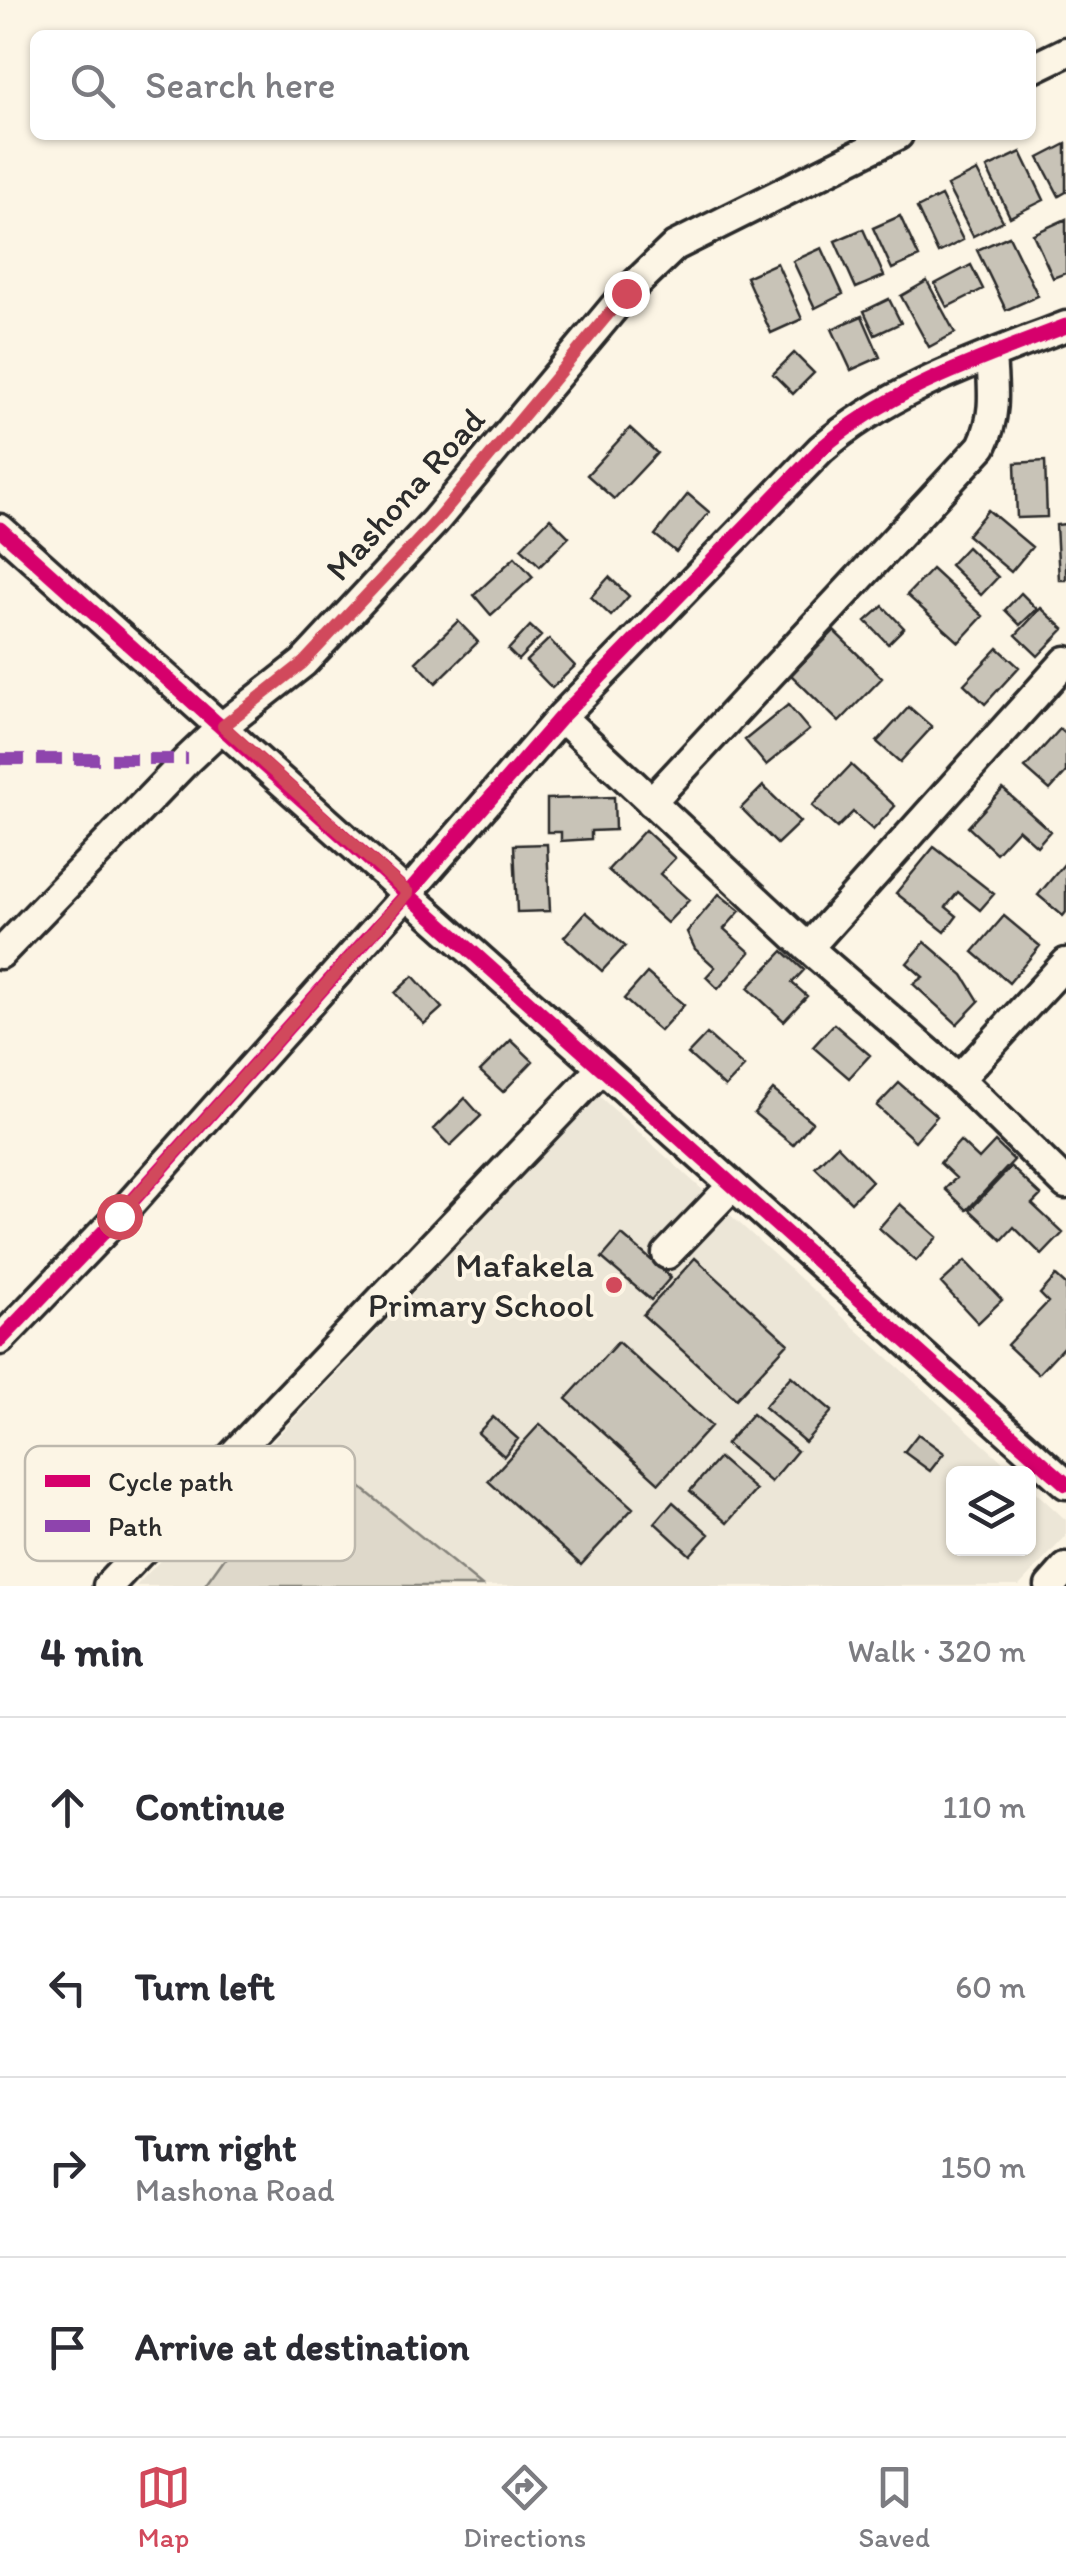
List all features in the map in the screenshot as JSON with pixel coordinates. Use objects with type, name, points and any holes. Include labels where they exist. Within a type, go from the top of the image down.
[{"type":"street","points":[[1036,67],[1066,52]]},
{"type":"street","name":"Mashona Road","points":[[0,954],[223,726],[316,649],[435,522],[626,293],[676,246],[888,140]]},
{"type":"street","points":[[0,1340],[119,1216],[561,717],[821,448],[891,398],[991,355],[1065,329]]},
{"type":"street","points":[[651,802],[982,446],[992,426],[995,406],[991,355]]},
{"type":"street","points":[[0,528],[1066,1484]]},
{"type":"street","points":[[808,948],[1066,661]]},
{"type":"street","points":[[561,717],[808,948],[959,1079],[1066,1184]]},
{"type":"street","points":[[959,1079],[1066,963]]},
{"type":"street","points":[[242,1446],[602,1068]]},
{"type":"street","points":[[667,1254],[732,1186]]},
{"type":"street","points":[[108,1586],[132,1561]]},
{"type":"street","points":[[1050,1586],[1066,1568]]},
{"type":"shaded area","name":"Mafakela Primary School","points":[[599,1096],[1007,1466],[946,1466],[946,1556],[1036,1556],[1036,1492],[1066,1520],[1066,1536],[1019,1586],[136,1586],[160,1561],[355,1561],[355,1446],[268,1446]]},
{"type":"shaded area","points":[[355,1483],[482,1586],[204,1586],[222,1561],[355,1561]]},
{"type":"building","points":[[1066,144],[1066,192],[1059,196],[1039,158]]},
{"type":"building","points":[[1021,152],[1044,200],[1010,217],[987,168]]},
{"type":"building","points":[[977,171],[1003,221],[973,236],[947,186]]},
{"type":"building","points":[[941,196],[963,240],[938,253],[917,208]]},
{"type":"building","points":[[900,216],[919,257],[892,269],[873,228]]},
{"type":"building","points":[[1066,219],[1066,273],[1053,278],[1033,234]]},
{"type":"building","points":[[863,229],[884,276],[856,288],[835,241]]},
{"type":"building","points":[[1009,236],[1038,296],[1006,310],[977,250]]},
{"type":"building","points":[[822,248],[843,294],[815,308],[793,261]]},
{"type":"building","points":[[777,263],[802,319],[771,333],[746,277]]},
{"type":"building","points":[[971,265],[983,289],[947,307],[935,284]]},
{"type":"building","points":[[927,281],[955,333],[929,347],[901,296]]},
{"type":"building","points":[[889,299],[901,323],[875,335],[864,311]]},
{"type":"building","points":[[862,316],[880,357],[851,370],[832,329]]},
{"type":"building","points":[[794,353],[814,373],[793,394],[773,374]]},
{"type":"building","points":[[630,428],[657,453],[614,499],[587,475]]},
{"type":"building","points":[[1045,461],[1047,517],[1017,518],[1015,463]]},
{"type":"building","points":[[688,494],[709,512],[676,552],[655,535]]},
{"type":"building","points":[[988,510],[1032,547],[1011,572],[967,535]]},
{"type":"building","points":[[550,518],[569,537],[540,566],[521,548]]},
{"type":"building","points":[[1066,524],[1066,580],[1059,580],[1056,525]]},
{"type":"building","points":[[967,547],[998,577],[981,595],[950,565]]},
{"type":"building","points":[[515,557],[533,577],[491,615],[474,595]]},
{"type":"building","points":[[932,569],[983,616],[959,642],[907,595]]},
{"type":"building","points":[[609,577],[629,596],[611,616],[591,597]]},
{"type":"building","points":[[1021,593],[1037,609],[1020,625],[1005,610]]},
{"type":"building","points":[[883,606],[904,628],[888,644],[866,621]]},
{"type":"building","points":[[1041,608],[1064,629],[1038,656],[1016,635]]},
{"type":"building","points":[[458,621],[478,642],[436,683],[416,662]]},
{"type":"building","points":[[530,626],[541,636],[518,660],[508,650]]},
{"type":"building","points":[[834,631],[882,678],[839,722],[791,675]]},
{"type":"building","points":[[549,639],[575,666],[552,688],[526,661]]},
{"type":"building","points":[[998,648],[1019,667],[985,704],[964,684]]},
{"type":"building","points":[[788,705],[809,730],[766,765],[745,740]]},
{"type":"building","points":[[909,707],[932,727],[900,762],[877,742]]},
{"type":"building","points":[[1060,729],[1066,734],[1066,772],[1050,790],[1025,768]]},
{"type":"building","points":[[851,765],[895,806],[873,830],[853,812],[837,828],[812,806]]},
{"type":"building","points":[[763,786],[800,822],[777,844],[741,808]]},
{"type":"building","points":[[1003,789],[1050,831],[1037,846],[1018,829],[996,853],[968,827]]},
{"type":"building","points":[[614,797],[615,830],[591,831],[591,839],[561,841],[561,832],[547,832],[547,799]]},
{"type":"building","points":[[645,830],[675,858],[660,874],[689,900],[667,923],[608,870]]},
{"type":"building","points":[[547,844],[550,911],[517,912],[514,845]]},
{"type":"building","points":[[934,847],[994,894],[980,910],[958,892],[946,907],[957,916],[945,932],[896,893]]},
{"type":"building","points":[[1066,862],[1066,912],[1063,916],[1038,895]]},
{"type":"building","points":[[719,894],[740,911],[724,929],[750,952],[718,989],[706,977],[715,967],[695,949],[687,932]]},
{"type":"building","points":[[586,912],[625,946],[602,971],[564,937]]},
{"type":"building","points":[[1004,916],[1040,946],[1009,983],[973,952]]},
{"type":"building","points":[[925,942],[963,975],[979,1001],[957,1024],[913,984],[923,977],[907,963]]},
{"type":"building","points":[[783,951],[804,970],[792,983],[807,996],[784,1021],[748,988]]},
{"type":"building","points":[[647,973],[684,1005],[660,1031],[624,999]]},
{"type":"building","points":[[413,976],[442,1008],[424,1024],[395,993]]},
{"type":"building","points":[[834,1024],[870,1055],[849,1078],[813,1047]]},
{"type":"building","points":[[707,1034],[744,1067],[725,1087],[688,1054]]},
{"type":"building","points":[[511,1040],[533,1061],[503,1092],[480,1071]]},
{"type":"building","points":[[899,1083],[937,1116],[915,1141],[877,1106]]},
{"type":"building","points":[[773,1090],[812,1122],[793,1145],[754,1113]]},
{"type":"building","points":[[465,1098],[481,1116],[450,1146],[434,1129]]},
{"type":"building","points":[[960,1141],[979,1159],[995,1142],[1014,1160],[967,1210],[945,1189],[956,1178],[940,1163]]},
{"type":"building","points":[[837,1145],[872,1181],[851,1202],[815,1167]]},
{"type":"building","points":[[1011,1167],[1041,1195],[1032,1204],[1063,1233],[1042,1255],[1014,1227],[1002,1240],[970,1210]]},
{"type":"building","points":[[900,1204],[937,1237],[916,1261],[879,1228]]},
{"type":"building","points":[[622,1235],[671,1277],[651,1300],[602,1258]]},
{"type":"building","points":[[695,1258],[788,1343],[736,1399],[643,1315]]},
{"type":"building","points":[[965,1261],[1002,1300],[978,1323],[941,1283]]},
{"type":"building","points":[[1056,1276],[1066,1285],[1066,1344],[1038,1374],[1007,1345],[1048,1302],[1040,1294]]},
{"type":"building","points":[[618,1342],[711,1426],[659,1483],[566,1399]]},
{"type":"building","points":[[791,1376],[832,1411],[805,1442],[764,1407]]},
{"type":"building","points":[[752,1414],[797,1451],[771,1482],[726,1444]]},
{"type":"building","points":[[493,1417],[518,1439],[504,1456],[478,1433]]},
{"type":"building","points":[[540,1424],[633,1508],[581,1565],[488,1481]]},
{"type":"building","points":[[918,1434],[944,1453],[930,1471],[904,1452]]},
{"type":"building","points":[[719,1458],[756,1490],[727,1523],[690,1491]]},
{"type":"building","points":[[673,1502],[709,1534],[690,1555],[655,1523]]},
{"type":"marked path","points":[[0,759],[188,759]]},
{"type":"cycle path","points":[[0,1340],[119,1216],[561,717],[821,449],[907,392],[1066,326]]},
{"type":"cycle path","points":[[0,529],[1066,1484]]},
{"type":"place","name":"Mafakela Primary School","points":[[614,1285]]},
{"type":"route","points":[[119,1216],[408,893],[223,726],[303,663],[435,522],[626,293]]}]
